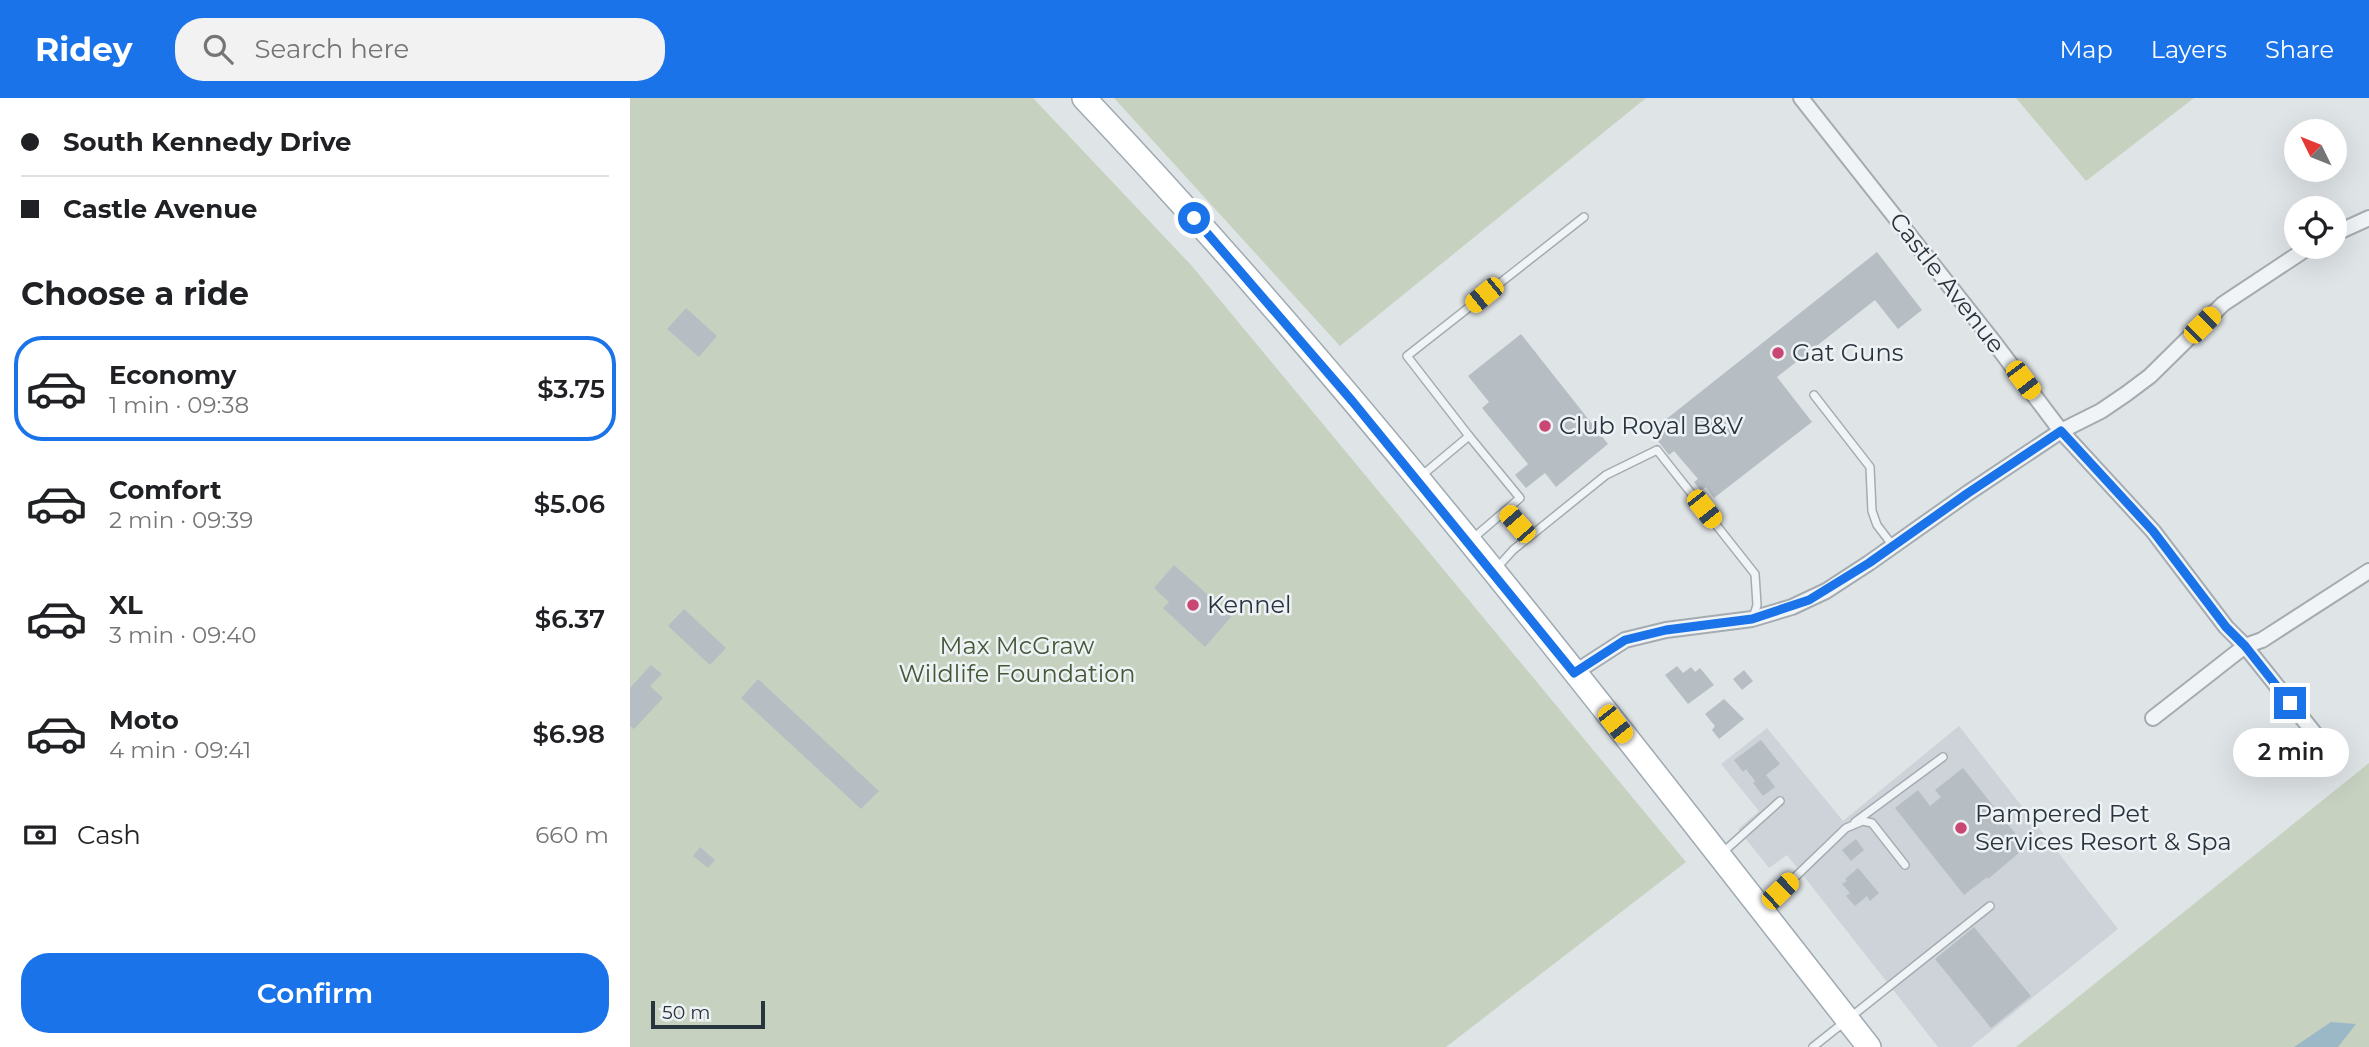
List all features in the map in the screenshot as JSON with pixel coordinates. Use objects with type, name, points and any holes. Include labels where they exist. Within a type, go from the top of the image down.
[{"type":"main road","points":[[1084,98],[1276,311],[1417,480],[1574,673],[1869,1047]]},
{"type":"street","name":"Castle Avenue","points":[[1801,98],[2061,431],[2153,531],[2226,627],[2245,646],[2334,759]]},
{"type":"street","points":[[2347,228],[2369,218]]},
{"type":"street","points":[[1574,673],[1625,640],[1666,630],[1752,619],[1809,600],[1847,578],[2061,431],[2101,411],[2126,394],[2164,363],[2223,304],[2291,259]]},
{"type":"street","points":[[2153,718],[2245,646],[2262,640],[2369,571]]},
{"type":"lane","points":[[1468,542],[1520,498],[1407,356],[1584,217]]},
{"type":"lane","points":[[1814,395],[1870,467],[1872,511],[1877,526],[1893,547]]},
{"type":"lane","points":[[1417,480],[1469,436]]},
{"type":"lane","points":[[1493,572],[1513,550],[1606,475],[1657,450],[1755,574],[1757,606],[1752,619]]},
{"type":"lane","points":[[1505,511],[1528,538]]},
{"type":"lane","points":[[1761,910],[1846,828],[1943,757]]},
{"type":"lane","points":[[1718,856],[1780,801]]},
{"type":"lane","points":[[1846,828],[1863,821],[1872,823],[1905,865]]},
{"type":"lane","points":[[1813,1047],[1990,906]]},
{"type":"shaded area","points":[[1959,726],[2118,929],[1971,1047],[1938,1047],[1787,855],[1769,868],[1738,829],[1759,811],[1721,764],[1767,728],[1843,821]]},
{"type":"green space","name":"Max McGraw Wildlife Foundation","points":[[630,98],[1033,98],[1191,265],[1686,862],[1446,1047],[630,1047]]},
{"type":"green space","points":[[1114,98],[1646,98],[1340,346]]},
{"type":"green space","points":[[2016,98],[2194,98],[2086,181]]},
{"type":"green space","points":[[2369,763],[2369,1047],[2016,1047]]},
{"type":"water","points":[[2331,1022],[2356,1024],[2338,1047],[2294,1047]]},
{"type":"building","name":"Gat Guns","points":[[1877,252],[1922,310],[1898,329],[1875,300],[1777,377],[1812,422],[1714,498],[1706,487],[1701,491],[1694,482],[1698,479],[1674,451],[1669,455],[1658,441],[1662,437],[1655,428]]},
{"type":"building","points":[[686,308],[717,336],[699,357],[667,329]]},
{"type":"building","name":"Club Royal B&V","points":[[1521,334],[1608,444],[1556,487],[1545,473],[1526,488],[1515,475],[1528,464],[1482,408],[1489,402],[1468,376]]},
{"type":"building","name":"Kennel","points":[[1174,565],[1232,616],[1205,647],[1163,608],[1169,602],[1154,588]]},
{"type":"building","points":[[684,609],[726,648],[710,665],[668,626]]},
{"type":"building","points":[[651,665],[662,674],[650,686],[663,698],[634,729],[630,726],[630,688]]},
{"type":"building","points":[[1677,666],[1683,673],[1691,667],[1695,672],[1700,668],[1714,685],[1688,704],[1665,675]]},
{"type":"building","points":[[1744,670],[1753,681],[1742,690],[1733,679]]},
{"type":"building","points":[[758,679],[879,791],[861,809],[741,698]]},
{"type":"building","points":[[1724,699],[1744,719],[1719,739],[1712,730],[1715,726],[1705,714]]},
{"type":"building","points":[[1761,740],[1780,764],[1766,775],[1775,787],[1763,796],[1746,769],[1743,772],[1734,760]]},
{"type":"building","name":"Pampered Pet Services Resort & Spa","points":[[1963,768],[2026,847],[1964,895],[1895,808],[1918,790],[1930,806],[1941,797],[1935,790]]},
{"type":"building","points":[[1856,839],[1864,850],[1851,861],[1842,850]]},
{"type":"building","points":[[700,847],[715,860],[708,868],[693,856]]},
{"type":"building","points":[[1858,868],[1879,893],[1870,901],[1867,896],[1855,906],[1846,896],[1850,893],[1842,884]]},
{"type":"building","points":[[1974,927],[2031,996],[1991,1028],[1935,959]]},
{"type":"place","name":"Gat Guns","points":[[1778,353]]},
{"type":"place","name":"Club Royal B&V","points":[[1545,426]]},
{"type":"place","name":"Kennel","points":[[1193,605]]},
{"type":"place","name":"Pampered Pet Services Resort & Spa","points":[[1961,828]]},
{"type":"route","points":[[1194,218],[1353,402],[1574,673],[1608,649],[1644,634],[1752,619],[1809,600],[1847,578],[2061,431],[2153,531],[2226,627],[2245,646],[2290,703]]}]
